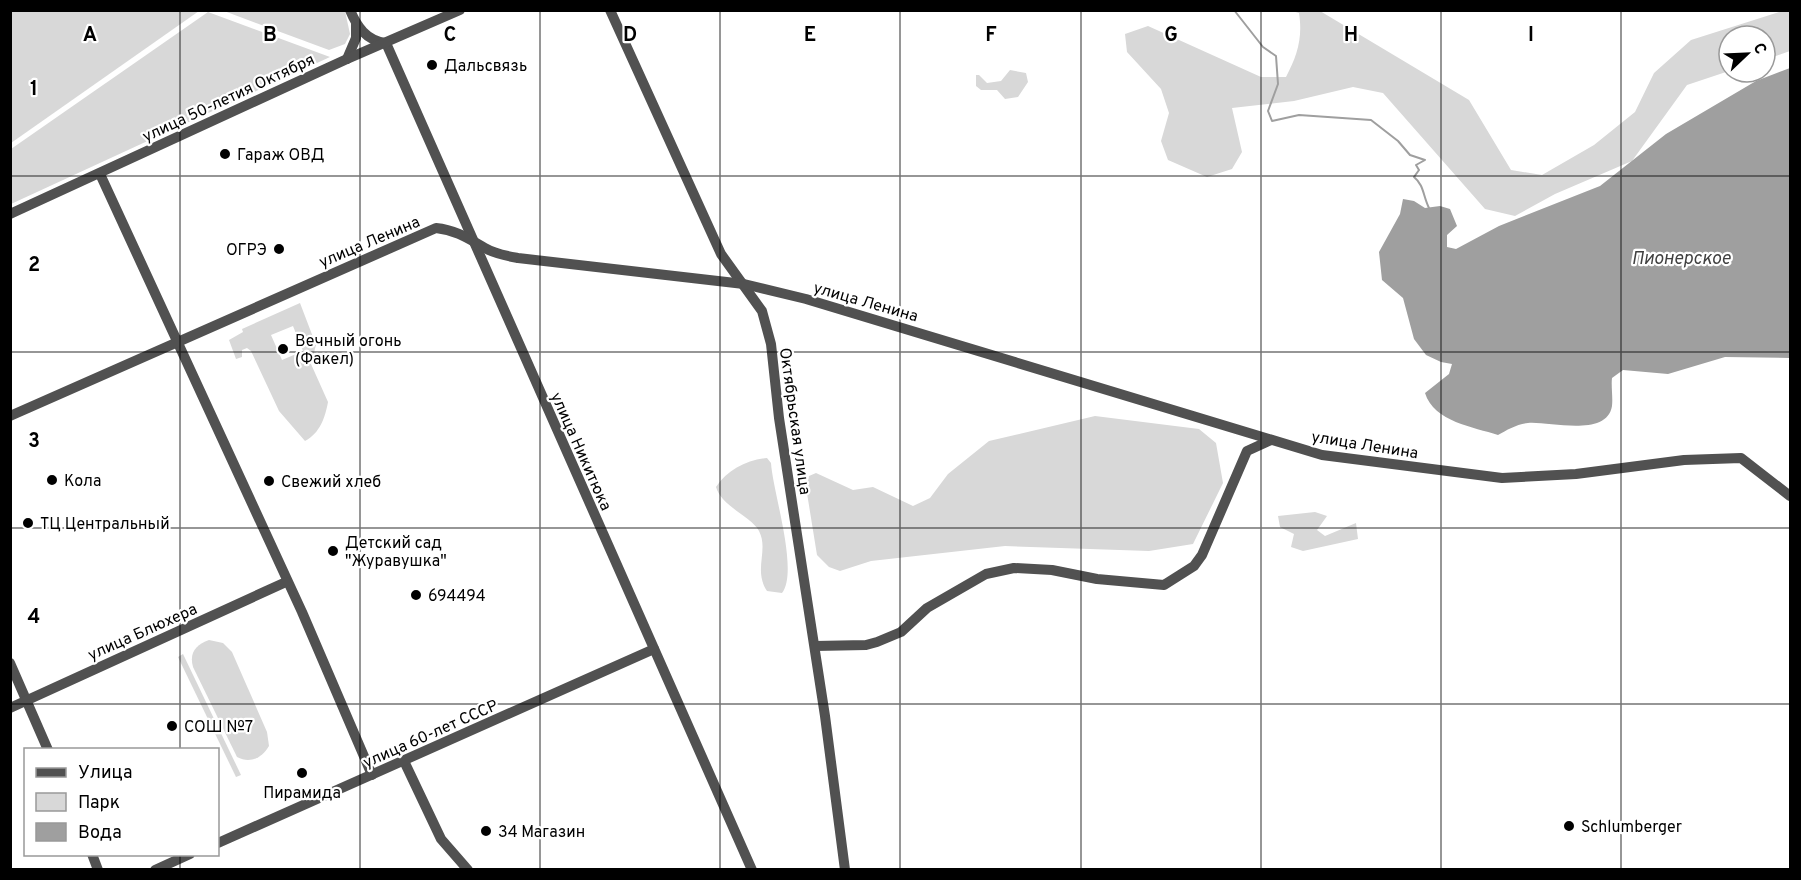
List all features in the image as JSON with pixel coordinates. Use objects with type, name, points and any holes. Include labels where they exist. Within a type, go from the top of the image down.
[{"type":"street","points":[[346,58],[356,38],[356,24],[350,10]]},
{"type":"street","name":"улица 50-летия Октября","points":[[10,214],[346,58],[460,10]]},
{"type":"street","name":"Октябрьская улица","points":[[610,10],[721,254],[762,311],[771,344],[779,418],[815,646],[845,870]]},
{"type":"street","points":[[356,24],[376,42],[386,43]]},
{"type":"street","name":"улица Никитюка","points":[[386,43],[752,870]]},
{"type":"street","points":[[100,174],[286,582],[302,612],[372,775]]},
{"type":"street","name":"улица Ленина","points":[[10,416],[436,228],[471,238],[485,248],[518,258],[744,284],[840,309],[1322,455],[1502,478],[1576,474],[1684,460],[1741,458],[1791,496]]},
{"type":"street","points":[[815,646],[866,645],[877,642],[901,632],[927,608],[986,574],[1014,568],[1052,570],[1097,579],[1164,585],[1194,566],[1202,555],[1247,452],[1243,432]]},
{"type":"street","points":[[1247,452],[1271,440]]},
{"type":"street","name":"улица Блюхера","points":[[10,708],[286,582]]},
{"type":"street","name":"улица 60-лет СССР","points":[[219,843],[654,649]]},
{"type":"street","points":[[10,663],[47,748]]},
{"type":"street","points":[[404,761],[441,839],[468,870]]},
{"type":"street","points":[[92,856],[98,870]]},
{"type":"street","points":[[155,870],[188,856]]},
{"type":"green space","points":[[11,10],[199,10],[199,11],[11,143]]},
{"type":"green space","points":[[224,11],[345,11],[350,34],[345,44],[329,50]]},
{"type":"green space","points":[[1292,11],[1320,11],[1469,100],[1511,170],[1542,175],[1594,145],[1635,112],[1654,73],[1691,40],[1717,32],[1717,75],[1687,85],[1632,161],[1555,194],[1515,216],[1485,209],[1383,93],[1353,87],[1294,101],[1232,108],[1242,152],[1232,169],[1207,177],[1168,160],[1161,141],[1169,113],[1161,89],[1127,52],[1125,34],[1148,26],[1261,77],[1286,77],[1300,39],[1299,13]]},
{"type":"green space","points":[[1782,11],[1790,11],[1790,51],[1777,56],[1777,24],[1741,24]]},
{"type":"green space","points":[[208,12],[330,57],[11,204],[11,149]]},
{"type":"green space","points":[[1010,70],[1026,73],[1028,82],[1018,97],[1005,99],[997,90],[981,90],[976,86],[976,75],[987,83],[1001,81]]},
{"type":"green space","points":[[300,303],[316,345],[311,364],[328,402],[321,424],[305,441],[279,411],[251,351],[247,348],[242,350],[242,357],[236,359],[229,340],[243,332],[242,329]],"holes":[[[293,326],[303,351],[282,360],[271,335]]]},
{"type":"green space","points":[[1095,416],[1199,429],[1216,443],[1223,483],[1193,544],[1149,551],[1005,546],[871,561],[840,571],[829,567],[817,555],[806,487],[809,476],[816,473],[853,490],[873,487],[913,506],[930,498],[948,474],[989,441]]},
{"type":"green space","points":[[767,458],[771,463],[787,550],[788,568],[782,593],[767,591],[763,583],[761,575],[762,538],[759,531],[724,500],[716,487],[738,467]]},
{"type":"green space","points":[[1315,512],[1327,516],[1317,530],[1325,536],[1356,523],[1358,539],[1303,551],[1291,547],[1294,534],[1280,527],[1278,516]]},
{"type":"green space","points":[[209,640],[223,643],[232,652],[267,732],[269,746],[255,759],[246,760],[237,757],[193,667],[193,653],[200,644]]},
{"type":"green space","points":[[183,654],[241,775],[236,777],[178,657]]},
{"type":"water","name":"Пионерское","points":[[1790,68],[1790,358],[1725,357],[1668,374],[1623,370],[1612,378],[1612,406],[1608,416],[1600,422],[1588,425],[1528,423],[1498,435],[1456,422],[1437,411],[1425,393],[1449,374],[1452,364],[1426,355],[1414,339],[1403,298],[1382,280],[1379,252],[1400,214],[1403,199],[1414,201],[1425,208],[1440,206],[1450,209],[1457,226],[1447,235],[1447,247],[1456,249],[1499,226],[1600,186],[1666,134],[1751,84],[1777,84],[1777,73]]},
{"type":"waterway","points":[[1234,10],[1263,47],[1276,56],[1278,84],[1268,111],[1272,121],[1299,115],[1371,120],[1398,141],[1410,155],[1425,160],[1416,165],[1419,170],[1414,177],[1422,187],[1429,208]]},
{"type":"place","name":"Дальсвязь","points":[[432,65]]},
{"type":"place","name":"Гараж ОВД","points":[[225,154]]},
{"type":"place","name":"ОГРЭ","points":[[279,249]]},
{"type":"place","name":"Вечный огонь (Факел)","points":[[283,349]]},
{"type":"place","name":"Кола","points":[[52,480]]},
{"type":"place","name":"Свежий хлеб","points":[[269,481]]},
{"type":"place","name":"ТЦ Центральный","points":[[28,523]]},
{"type":"place","name":"Детский сад \"Журавушка\"","points":[[333,551]]},
{"type":"place","name":"694494","points":[[416,595]]},
{"type":"place","name":"СОШ №7","points":[[172,726]]},
{"type":"place","name":"Пирамида","points":[[302,773]]},
{"type":"place","name":"Schlumberger","points":[[1569,826]]},
{"type":"place","name":"34 Магазин","points":[[486,831]]}]
